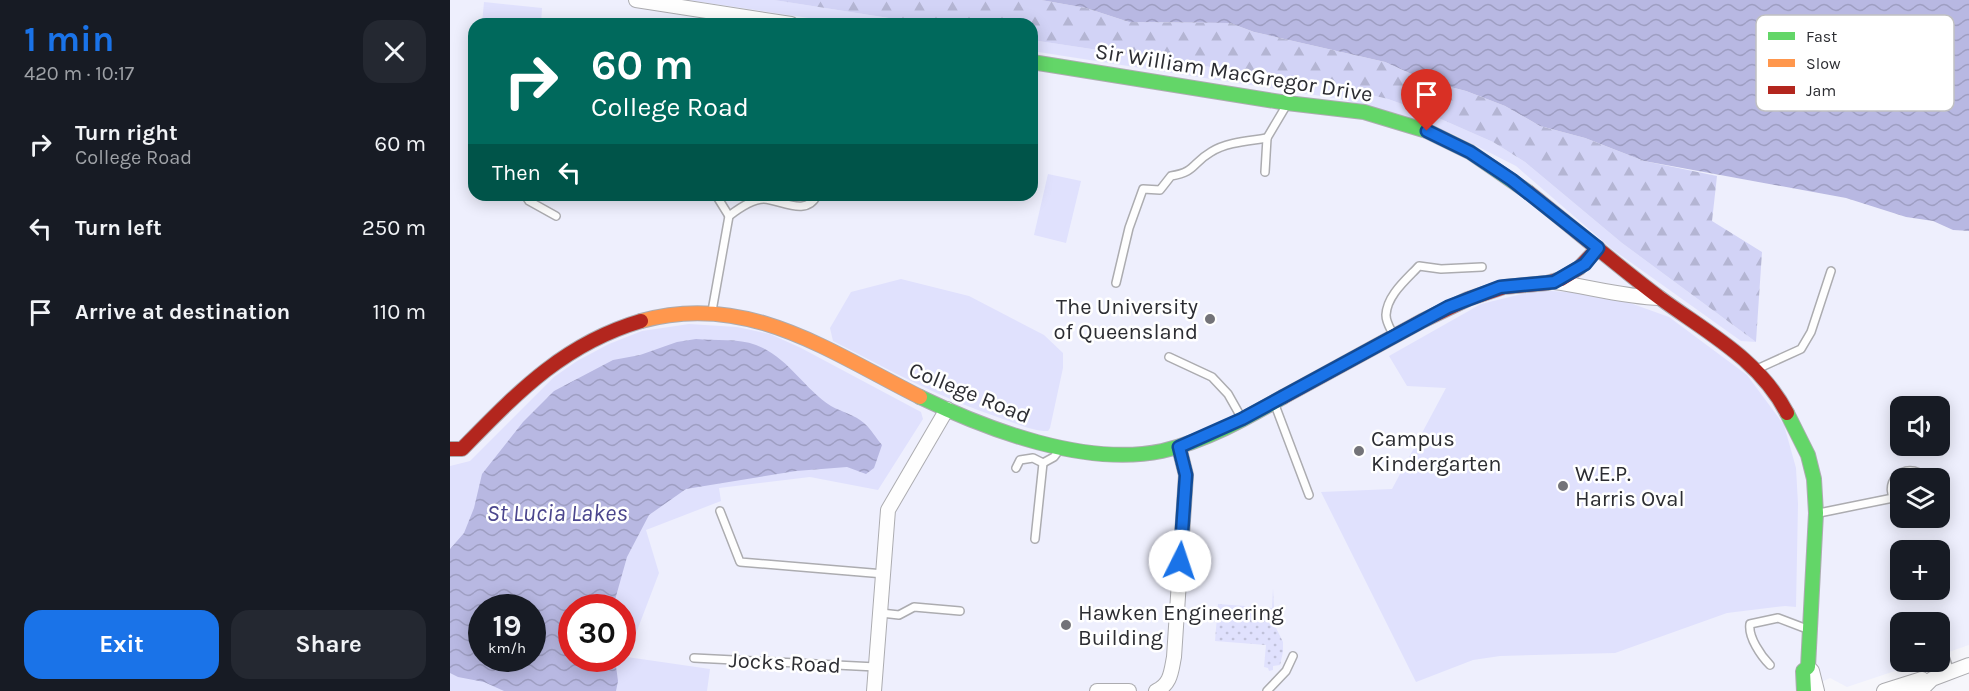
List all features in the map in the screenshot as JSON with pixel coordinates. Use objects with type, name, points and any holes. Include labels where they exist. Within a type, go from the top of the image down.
[{"type":"street","points":[[636,0],[752,18]]},
{"type":"street","name":"Sir William MacGregor Drive","points":[[1038,63],[1287,103],[1364,112],[1427,131],[1470,152],[1512,180],[1660,298],[1715,336],[1756,369],[1777,394],[1808,455],[1814,479],[1816,513],[1808,666],[1803,671],[1804,691]]},
{"type":"street","name":"College Road","points":[[1554,282],[1585,264],[1598,248]]},
{"type":"street","name":"College Road","points":[[456,449],[536,376],[563,356],[594,338],[624,325],[652,317],[712,314],[757,321],[812,340],[915,394],[999,430],[1061,446],[1136,454],[1179,447],[1242,419],[1448,307],[1500,287],[1554,282],[1632,297],[1660,298]]},
{"type":"street","points":[[874,691],[888,510],[947,409]]},
{"type":"street","points":[[1161,688],[1170,679],[1174,657],[1186,475],[1179,447]]},
{"type":"street","points":[[1911,691],[1925,686],[1932,679],[1969,665]]},
{"type":"street","name":"Sir William MacGregor Drive","points":[[1808,666],[1812,671],[1817,691]]},
{"type":"street","points":[[1884,691],[1926,677],[1932,679]]},
{"type":"street","points":[[1161,688],[1179,691]]},
{"type":"street","points":[[1097,691],[1129,691]]},
{"type":"lane","points":[[1265,171],[1267,138],[1287,103]]},
{"type":"lane","points":[[1116,284],[1129,228],[1143,189],[1160,190],[1171,176],[1186,173],[1210,152],[1223,146],[1267,138]]},
{"type":"lane","points":[[529,201],[556,216]]},
{"type":"lane","points":[[720,201],[729,216]]},
{"type":"lane","points":[[712,314],[729,216],[737,209],[758,201]]},
{"type":"lane","points":[[774,201],[802,206],[814,201]]},
{"type":"lane","points":[[1394,336],[1386,319],[1388,306],[1395,293],[1419,266],[1441,269],[1482,267]]},
{"type":"lane","points":[[1756,369],[1801,349],[1811,332],[1832,271]]},
{"type":"lane","points":[[1169,357],[1212,377],[1228,394],[1242,419]]},
{"type":"lane","points":[[1274,402],[1309,495]]},
{"type":"lane","points":[[1029,439],[1033,458]]},
{"type":"lane","points":[[1043,463],[1054,457],[1061,446]]},
{"type":"lane","points":[[1016,468],[1020,460],[1033,458],[1043,463]]},
{"type":"lane","points":[[1035,539],[1043,463]]},
{"type":"lane","points":[[1816,513],[1890,499]]},
{"type":"lane","points":[[720,511],[740,562],[884,574]]},
{"type":"lane","points":[[881,613],[899,615],[914,608],[960,611]]},
{"type":"lane","points":[[1770,665],[1764,659],[1749,631],[1750,624],[1778,618],[1810,631]]},
{"type":"lane","points":[[1267,691],[1286,670],[1293,656]]},
{"type":"lane","name":"Jocks Road","points":[[694,658],[876,667]]},
{"type":"shaded area","name":"The University of Queensland","points":[[450,0],[1041,0],[1540,126],[1644,161],[1846,198],[1906,217],[1933,221],[1953,230],[1969,231],[1969,645],[1950,652],[1950,612],[1890,612],[1890,672],[1892,672],[1847,687],[1830,678],[1801,691],[450,691]]},
{"type":"shaded area","points":[[688,0],[774,0],[889,18],[809,18]]},
{"type":"shaded area","points":[[484,2],[542,8],[541,18],[483,18]]},
{"type":"shaded area","points":[[1038,41],[1329,85],[1388,99],[1427,113],[1493,142],[1525,162],[1622,243],[1756,342],[1741,341],[1612,249],[1516,166],[1455,135],[1396,113],[1340,99],[1038,52]]},
{"type":"shaded area","points":[[1048,174],[1081,181],[1066,243],[1034,235]]},
{"type":"shaded area","points":[[901,279],[969,296],[1044,335],[1063,353],[1063,368],[1048,431],[1025,427],[980,411],[916,383],[833,341],[830,328],[851,292]]},
{"type":"shaded area","points":[[1538,290],[1608,295],[1669,317],[1747,375],[1784,425],[1796,468],[1798,504],[1796,607],[1785,606],[1727,613],[1615,653],[1500,656],[1473,660],[1416,682],[1321,492],[1392,489],[1446,388],[1407,386],[1389,356],[1481,304]]},
{"type":"shaded area","name":"St Lucia Lakes","points":[[689,324],[737,327],[770,334],[921,412],[923,419],[878,490],[810,477],[719,488],[721,501],[646,530],[659,573],[636,633],[636,594],[558,594],[558,672],[636,672],[636,658],[710,669],[707,691],[450,691],[450,466],[470,461],[554,377],[577,361],[609,344],[642,331]]},
{"type":"shaded area","points":[[1273,588],[1275,626],[1283,642],[1283,652],[1280,665],[1273,666],[1273,670],[1269,671],[1264,667],[1266,645],[1215,641],[1218,604],[1272,608]]},
{"type":"green space","points":[[774,0],[1041,0],[1086,8],[1129,22],[1230,23],[1254,32],[1385,62],[1427,81],[1466,91],[1505,106],[1540,126],[1585,138],[1644,161],[1717,176],[1712,221],[1762,252],[1756,342],[1622,243],[1525,162],[1493,142],[1427,113],[1388,99],[1329,85],[1038,41],[1038,18],[889,18]]},
{"type":"water","points":[[1041,0],[1969,0],[1969,231],[1953,230],[1933,221],[1906,217],[1846,198],[1644,161],[1585,138],[1540,126],[1505,106],[1466,91],[1427,81],[1385,62],[1254,32],[1230,23],[1129,22],[1086,8]]},
{"type":"water","name":"St Lucia Lakes","points":[[696,339],[749,343],[767,350],[821,399],[857,418],[869,428],[882,445],[874,468],[866,474],[847,467],[796,471],[686,489],[649,515],[627,557],[617,594],[558,594],[558,672],[617,672],[616,691],[504,691],[484,682],[458,677],[450,673],[450,549],[464,533],[474,508],[482,474],[523,422],[554,391],[613,360],[640,355],[677,342]]},
{"type":"traffic: fast","points":[[1038,63],[1287,103],[1364,112],[1427,131],[1470,152],[1528,192]]},
{"type":"traffic: fast","points":[[920,397],[976,422],[1038,442],[1070,450],[1133,455],[1178,447],[1210,435],[1283,397]]},
{"type":"traffic: fast","points":[[1787,413],[1808,455],[1814,479],[1816,513],[1808,667],[1803,671],[1804,691]]},
{"type":"traffic: slow","points":[[641,321],[680,314],[717,314],[752,320],[820,345],[920,397]]},
{"type":"traffic: jam","points":[[1528,192],[1643,285],[1747,362],[1762,377],[1787,413]]},
{"type":"traffic: jam","points":[[1283,397],[1422,321],[1468,299],[1504,287],[1547,283],[1561,279],[1579,268],[1598,248]]},
{"type":"traffic: jam","points":[[450,449],[462,449],[522,390],[565,357],[613,331],[641,321]]},
{"type":"place","name":"The University of Queensland","points":[[1210,319]]},
{"type":"place","name":"Campus Kindergarten","points":[[1359,451]]},
{"type":"place","name":"W.E.P. Harris Oval","points":[[1563,486]]},
{"type":"place","name":"Hawken Engineering Building","points":[[1066,625]]},
{"type":"route","points":[[1180,561],[1186,475],[1179,447],[1242,419],[1448,307],[1500,287],[1554,282],[1585,264],[1598,248],[1512,180],[1470,152],[1427,131]]}]
